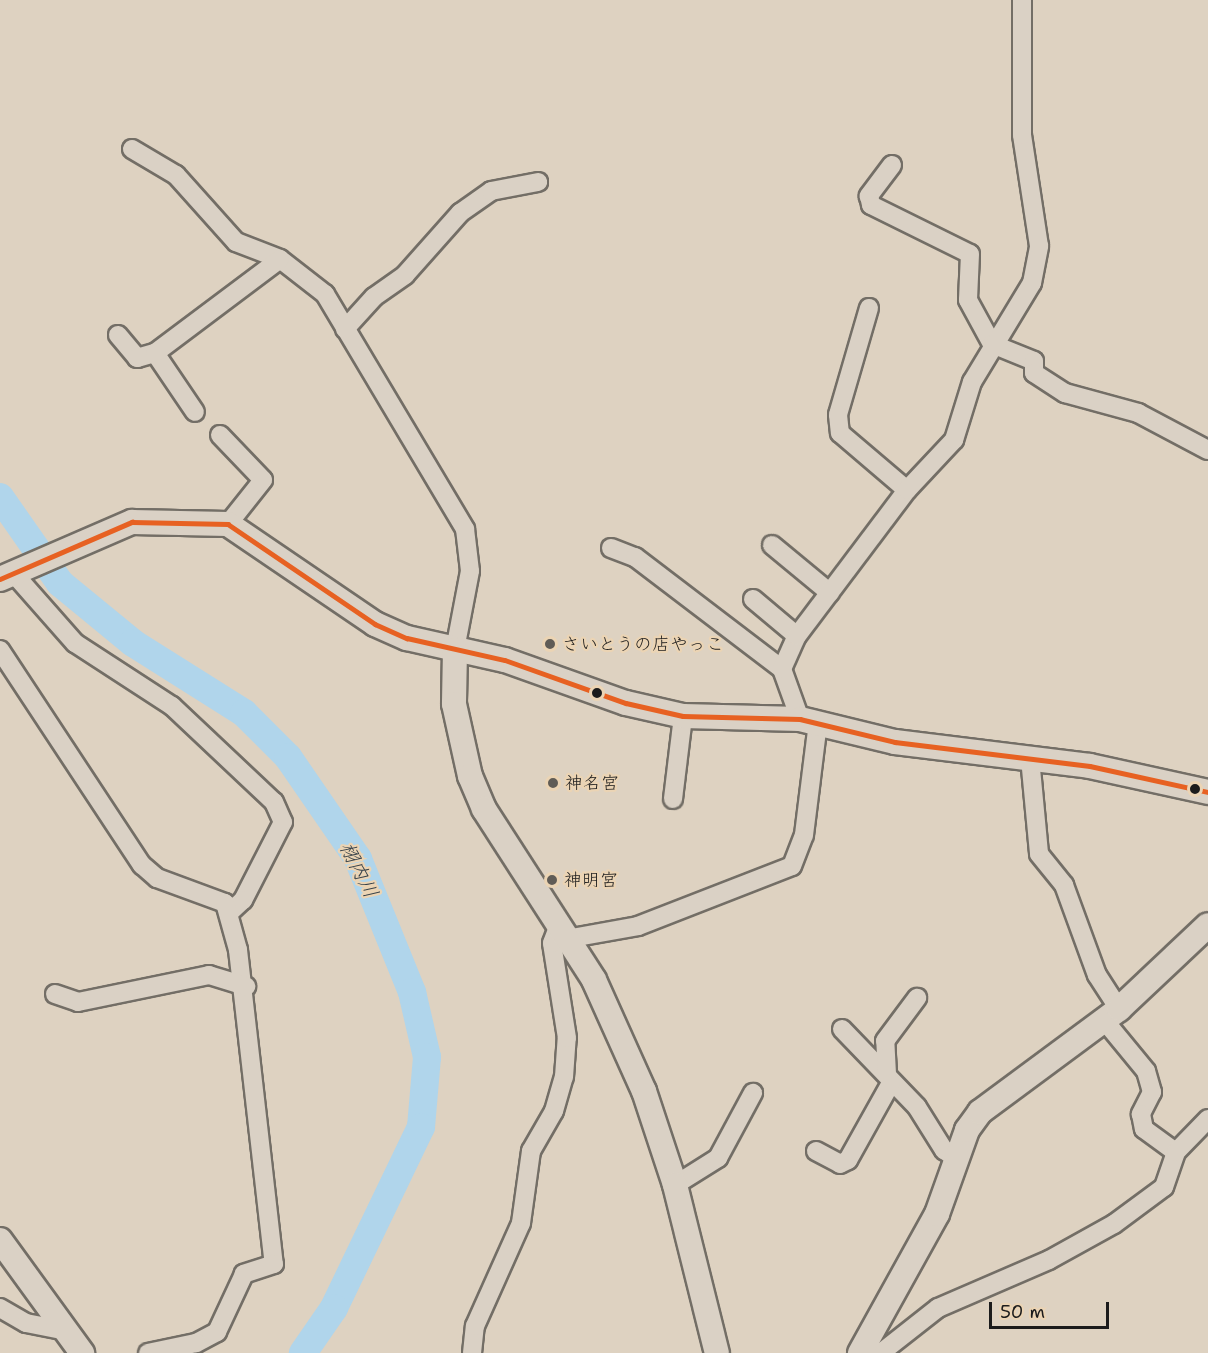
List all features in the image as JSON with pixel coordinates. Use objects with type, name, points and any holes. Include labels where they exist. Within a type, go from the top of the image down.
[{"type":"street","points":[[782,669],[797,636],[906,490],[954,440],[972,382],[992,344],[1032,283],[1039,246],[1022,135],[1022,0]]},
{"type":"street","points":[[132,149],[176,175],[236,242],[280,259],[325,294],[465,529],[470,571],[455,650],[454,704],[470,776],[484,809],[594,980],[644,1091],[675,1185],[717,1353]]},
{"type":"street","points":[[892,165],[870,196],[871,205],[970,254],[968,300],[992,344],[1034,361],[1034,373],[1065,393],[1138,412],[1208,450]]},
{"type":"street","points":[[345,329],[374,297],[405,275],[460,213],[491,191],[538,182]]},
{"type":"street","points":[[118,335],[137,358],[155,353],[280,259]]},
{"type":"street","points":[[869,308],[838,415],[840,433],[906,490]]},
{"type":"street","points":[[155,353],[195,412]]},
{"type":"street","points":[[220,435],[263,480],[228,524]]},
{"type":"street","points":[[230,912],[243,900],[283,822],[274,802],[172,706],[75,643],[12,575],[132,522],[228,524],[375,624],[455,650],[683,716],[809,721],[895,742],[1030,758],[1208,792]]},
{"type":"street","points":[[772,545],[830,593]]},
{"type":"street","points":[[472,1353],[475,1326],[521,1223],[531,1151],[554,1111],[564,1077],[567,1038],[552,943],[562,933],[638,926],[792,867],[804,835],[809,721],[782,669],[635,557],[611,548]]},
{"type":"street","points":[[753,599],[797,636]]},
{"type":"street","points":[[0,650],[142,865],[157,878],[225,903],[230,912],[246,986],[274,1264],[244,1274],[217,1332],[196,1343],[148,1353]]},
{"type":"street","points":[[673,799],[683,716]]},
{"type":"street","points":[[1030,758],[1038,854],[1064,885],[1111,1014],[1146,1071],[1152,1092],[1141,1114],[1144,1130],[1176,1152]]},
{"type":"street","points":[[872,1352],[937,1214],[956,1158],[980,1112],[1111,1014],[1208,925]]},
{"type":"street","points":[[55,994],[78,1002],[209,975],[246,986]]},
{"type":"street","points":[[816,1151],[840,1164],[848,1160],[889,1078],[885,1041],[917,998]]},
{"type":"street","points":[[842,1029],[889,1078],[956,1158]]},
{"type":"street","points":[[675,1185],[718,1158],[753,1093]]},
{"type":"street","points":[[872,1352],[938,1308],[1049,1260],[1114,1224],[1164,1187],[1176,1152],[1208,1119]]},
{"type":"street","points":[[0,1240],[61,1330],[82,1353]]},
{"type":"street","points":[[0,1308],[26,1323],[61,1330]]},
{"type":"waterway","name":"栩内川","points":[[0,497],[60,583],[133,643],[244,713],[288,757],[358,859],[412,992],[427,1057],[421,1127],[334,1308],[303,1353]]},
{"type":"transit line","points":[[0,579],[132,522],[228,524],[375,624],[407,638],[505,660],[626,703],[683,716],[800,719],[895,742],[1090,766],[1208,792]]},
{"type":"place","name":"さいとうの店やっこ","points":[[550,644]]},
{"type":"place","name":"神名宮","points":[[553,783]]},
{"type":"place","name":"神明宮","points":[[552,880]]}]
